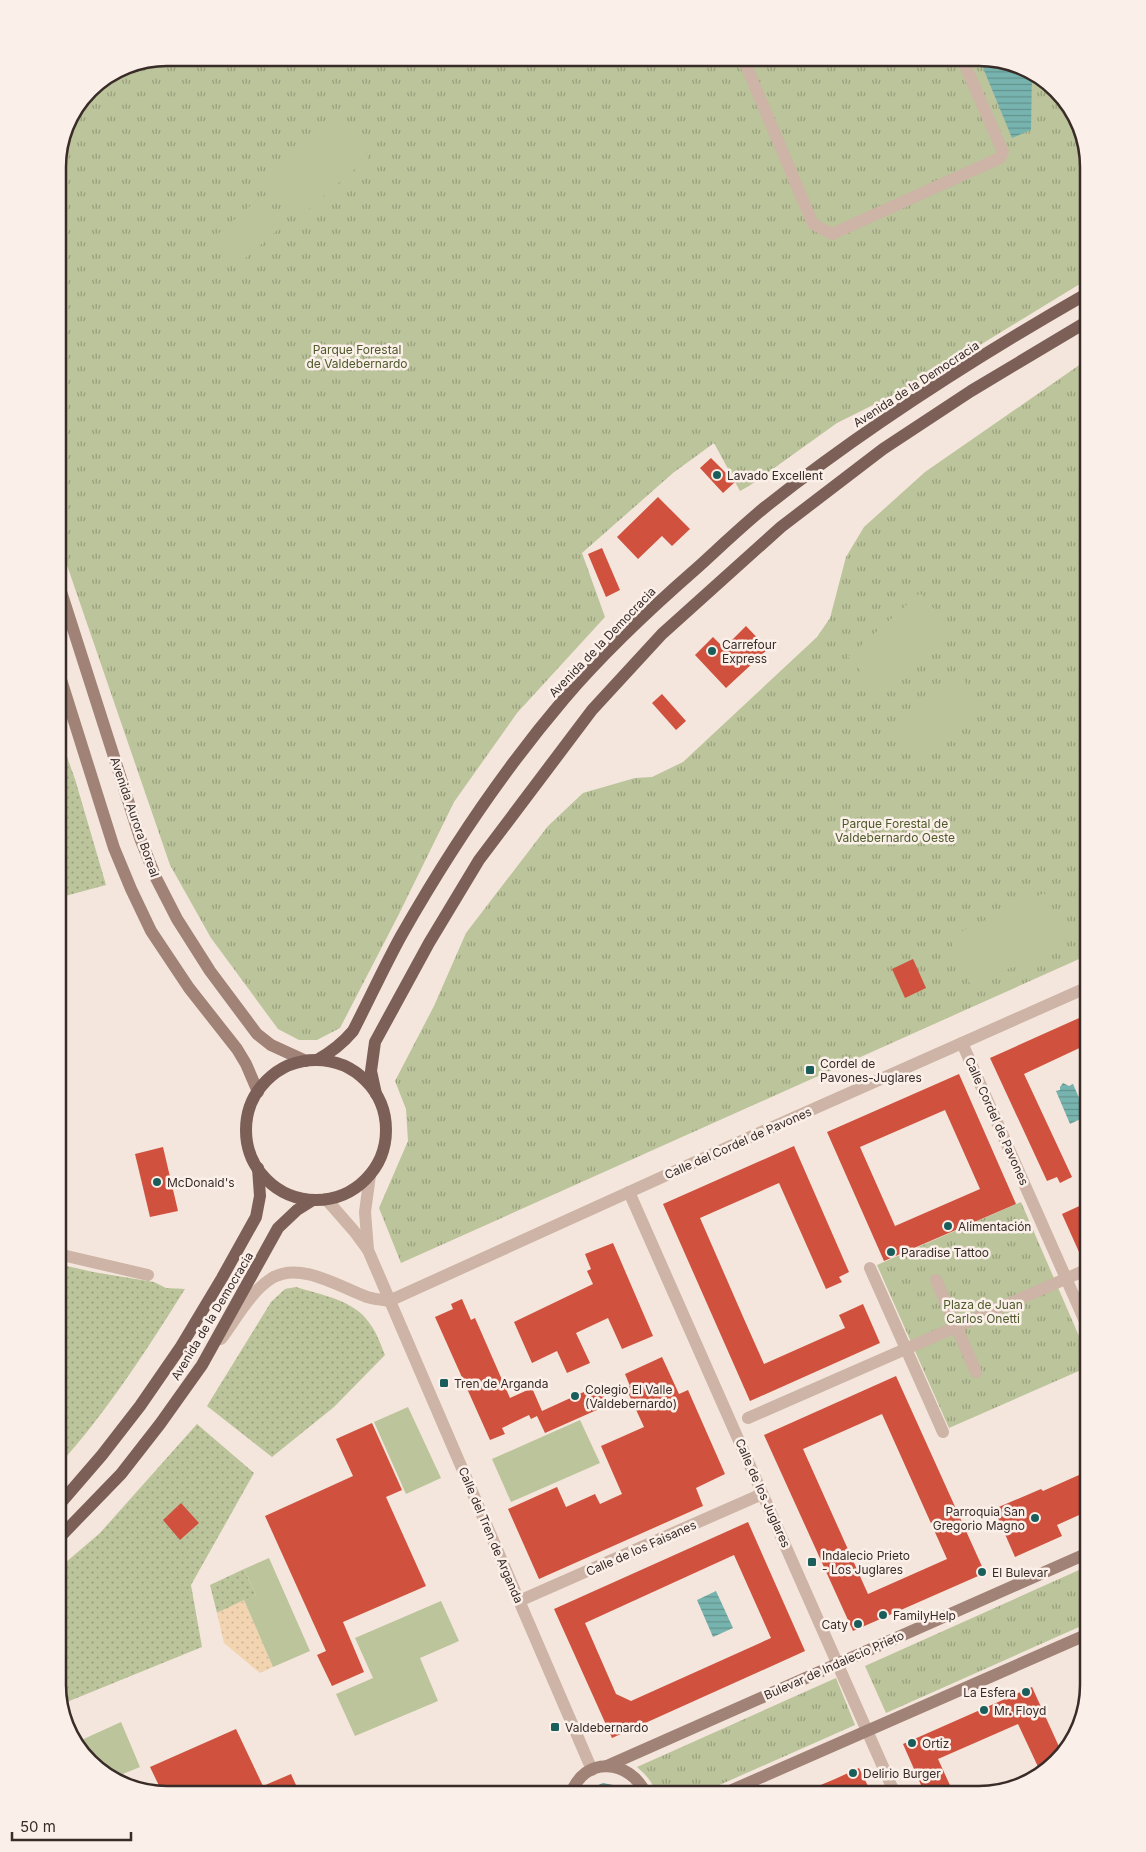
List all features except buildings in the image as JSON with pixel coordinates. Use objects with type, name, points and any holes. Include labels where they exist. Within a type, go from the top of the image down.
[{"type":"main road","name":"Avenida de la Democracia","points":[[312,1061],[332,1052],[344,1043],[353,1031],[401,937],[452,850],[498,783],[564,699],[645,614],[764,508],[866,433],[927,390],[1080,298]]},
{"type":"main road","points":[[376,1094],[361,1076],[340,1065],[312,1061],[296,1063],[277,1073],[258,1092],[250,1110],[247,1131],[250,1150],[258,1168],[282,1190],[301,1198],[320,1199],[339,1196],[351,1191],[370,1175],[382,1155],[386,1134],[384,1114],[376,1094],[371,1072],[375,1042],[429,942],[479,860],[592,710],[662,634],[781,527],[883,449],[920,424],[971,390],[1080,326]]},
{"type":"main road","name":"Avenida de la Democracia","points":[[66,1497],[102,1456],[140,1406],[180,1348],[222,1278],[256,1216],[260,1196],[258,1168]]},
{"type":"main road","name":"Avenida de la Democracia","points":[[66,1531],[120,1474],[160,1424],[202,1365],[278,1228],[297,1210],[320,1199]]},
{"type":"street","points":[[746,66],[812,224],[830,241]]},
{"type":"street","points":[[817,230],[832,234],[1003,160],[1003,152],[965,66]]},
{"type":"street","name":"Avenida Aurora Boreal","points":[[66,607],[140,838],[156,878],[177,919],[210,971],[257,1034],[276,1049],[312,1061]]},
{"type":"street","points":[[66,695],[114,848],[151,931],[188,988],[237,1049],[249,1070],[258,1092]]},
{"type":"street","name":"Calle del Cordel de Pavones","points":[[389,1301],[757,1134],[1080,991]]},
{"type":"street","name":"Calle Cordel de Pavones","points":[[962,1043],[1080,1309]]},
{"type":"street","name":"Calle del Tren de Arganda","points":[[368,1250],[365,1212],[370,1175]]},
{"type":"street","name":"Calle de los Juglares","points":[[630,1192],[892,1786]]},
{"type":"street","name":"Calle del Tren de Arganda","points":[[320,1199],[354,1231],[368,1250],[592,1770]]},
{"type":"street","points":[[66,1256],[148,1275]]},
{"type":"street","points":[[870,1268],[943,1432]]},
{"type":"street","points":[[202,1365],[253,1296],[272,1278],[287,1272],[310,1274],[369,1298],[389,1301]]},
{"type":"street","points":[[748,1418],[1080,1273]]},
{"type":"street","points":[[936,1280],[976,1372]]},
{"type":"street","name":"Calle de los Faisanes","points":[[519,1601],[762,1494]]},
{"type":"street","name":"Bulevar de Indalecio Prieto","points":[[592,1770],[607,1766],[838,1665],[1080,1557]]},
{"type":"street","points":[[741,1786],[1080,1638]]},
{"type":"street","points":[[607,1766],[617,1767],[635,1777],[642,1786]]},
{"type":"street","points":[[575,1786],[578,1781],[592,1770]]},
{"type":"green space","name":"Parque Forestal de Valdebernardo","points":[[168,66],[985,66],[1011,72],[1035,83],[1055,101],[1069,123],[1079,154],[1080,284],[921,381],[837,423],[740,491],[714,443],[673,473],[582,553],[605,617],[517,713],[454,802],[340,1028],[317,1040],[299,1040],[278,1029],[211,938],[170,865],[66,562],[66,161],[74,129],[83,111],[106,87],[129,74],[148,68]]},
{"type":"green space","points":[[338,121],[369,157],[297,219],[266,183]]},
{"type":"green space","points":[[259,198],[283,225],[234,268],[210,241]]},
{"type":"green space","name":"Parque Forestal de Valdebernardo Oeste","points":[[1080,365],[1080,959],[401,1263],[379,1208],[408,1141],[406,1109],[395,1081],[434,1006],[466,933],[548,826],[583,793],[635,778],[652,777],[683,762],[817,637],[830,618],[846,557],[864,527],[925,472]]},
{"type":"green space","points":[[920,593],[952,629],[881,694],[848,657]]},
{"type":"green space","points":[[957,673],[986,706],[923,763],[893,729]]},
{"type":"green space","points":[[66,754],[75,779],[106,885],[66,896]]},
{"type":"green space","points":[[1044,893],[1067,942],[971,986],[949,937]]},
{"type":"green space","name":"Plaza de Juan Carlos Onetti","points":[[1021,1202],[1080,1338],[1080,1371],[949,1428],[877,1265]]},
{"type":"green space","points":[[66,1266],[154,1282],[166,1288],[185,1289],[141,1358],[66,1457]]},
{"type":"green space","points":[[296,1287],[337,1300],[356,1309],[364,1316],[379,1339],[385,1355],[334,1407],[272,1457],[207,1406],[271,1302],[285,1289]]},
{"type":"green space","points":[[408,1407],[441,1478],[406,1494],[374,1422]]},
{"type":"green space","points":[[580,1420],[600,1463],[511,1502],[492,1459]]},
{"type":"green space","points":[[197,1424],[254,1473],[191,1585],[202,1647],[68,1702],[66,1562],[100,1533]]},
{"type":"green space","points":[[269,1558],[310,1651],[273,1667],[244,1600],[256,1595],[244,1569]]},
{"type":"green space","points":[[244,1569],[256,1595],[217,1613],[210,1585]]},
{"type":"green space","points":[[1080,1570],[1080,1627],[886,1713],[865,1666]]},
{"type":"green space","points":[[441,1601],[459,1641],[420,1658],[438,1701],[355,1736],[336,1694],[373,1678],[355,1638]]},
{"type":"green space","points":[[836,1678],[855,1725],[717,1786],[653,1786],[637,1767]]},
{"type":"green space","points":[[121,1722],[140,1767],[122,1774],[101,1761],[82,1740]]},
{"type":"sand","points":[[244,1600],[273,1667],[260,1673],[224,1643],[217,1613]]},
{"type":"water","points":[[982,66],[1011,72],[1032,81],[1031,130],[1012,138]]},
{"type":"water","points":[[1063,1083],[1069,1086],[1073,1084],[1080,1100],[1080,1119],[1070,1124],[1056,1091],[1060,1090]]},
{"type":"water","points":[[716,1591],[733,1628],[713,1637],[697,1600]]},
{"type":"water","points":[[603,1783],[618,1786],[596,1786]]},
{"type":"place","name":"Lavado Excellent","points":[[717,475]]},
{"type":"place","name":"Carrefour Express","points":[[712,651]]},
{"type":"place","name":"Cordel de Pavones-Juglares","points":[[810,1070]]},
{"type":"place","name":"McDonald's","points":[[157,1182]]},
{"type":"place","name":"Alimentación","points":[[948,1226]]},
{"type":"place","name":"Paradise Tattoo","points":[[891,1252]]},
{"type":"place","name":"Tren de Arganda","points":[[444,1383]]},
{"type":"place","name":"Colegio El Valle (Valdebernardo)","points":[[575,1396]]},
{"type":"place","name":"Parroquia San Gregorio Magno","points":[[1035,1518]]},
{"type":"place","name":"Indalecio Prieto - Los Juglares","points":[[812,1562]]},
{"type":"place","name":"El Bulevar","points":[[982,1572]]},
{"type":"place","name":"FamilyHelp","points":[[883,1615]]},
{"type":"place","name":"Caty","points":[[858,1624]]},
{"type":"place","name":"La Esfera","points":[[1026,1692]]},
{"type":"place","name":"Mr. Floyd","points":[[984,1710]]},
{"type":"place","name":"Valdebernardo","points":[[555,1727]]},
{"type":"place","name":"Ortiz","points":[[912,1743]]},
{"type":"place","name":"Delirio Burger","points":[[853,1773]]}]
